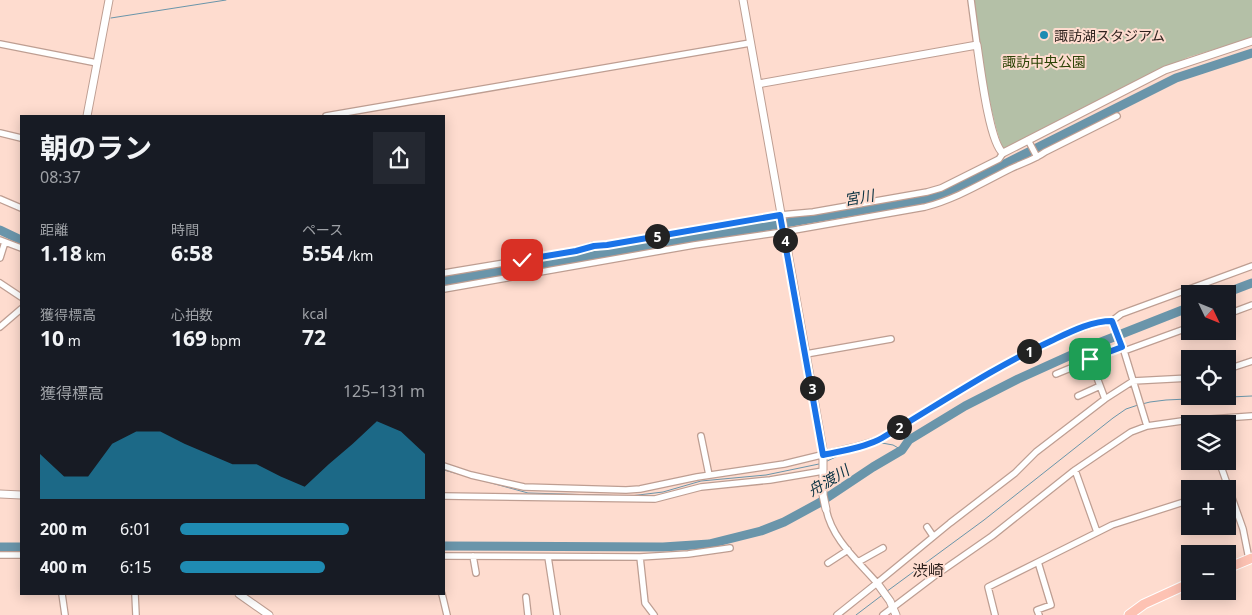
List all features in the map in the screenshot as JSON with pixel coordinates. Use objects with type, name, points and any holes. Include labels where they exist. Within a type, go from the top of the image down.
[{"type":"main road","points":[[1236,565],[1251,558]]},
{"type":"main road","points":[[1129,615],[1144,604],[1181,588]]},
{"type":"street","points":[[87,115],[110,0]]},
{"type":"street","points":[[743,0],[823,455],[823,495],[829,522],[848,550],[877,583],[896,615]]},
{"type":"street","points":[[971,0],[991,128],[999,149],[1003,152]]},
{"type":"street","points":[[445,273],[576,251],[594,246],[927,192],[947,185],[999,159],[1003,152],[1029,142],[1165,70],[1252,41]]},
{"type":"street","points":[[332,115],[750,43]]},
{"type":"street","points":[[0,44],[97,63]]},
{"type":"street","points":[[758,84],[977,45]]},
{"type":"street","points":[[445,289],[943,203],[1117,116]]},
{"type":"street","points":[[0,133],[20,138]]},
{"type":"street","points":[[1029,142],[1037,156]]},
{"type":"street","points":[[0,199],[20,208]]},
{"type":"street","points":[[0,258],[3,241],[20,248]]},
{"type":"street","points":[[445,466],[471,475],[524,487],[640,489],[709,475],[764,468],[823,455],[881,439],[986,375],[1027,352],[1068,333],[1099,322],[1113,322],[1121,314],[1252,266]]},
{"type":"street","points":[[0,283],[20,296]]},
{"type":"street","points":[[1236,311],[1252,305]]},
{"type":"street","points":[[0,327],[20,310]]},
{"type":"street","points":[[1113,322],[1147,426]]},
{"type":"street","points":[[1056,374],[1122,347],[1181,330]]},
{"type":"street","points":[[806,354],[891,339]]},
{"type":"street","points":[[1090,359],[1105,398]]},
{"type":"street","points":[[1236,366],[1252,361]]},
{"type":"street","points":[[837,615],[1015,473],[1036,452],[1105,398],[1133,381],[1181,378]]},
{"type":"street","points":[[1078,396],[1100,386]]},
{"type":"street","points":[[1236,418],[1252,416]]},
{"type":"street","points":[[883,615],[992,536],[1075,470],[1119,439],[1147,426],[1181,423]]},
{"type":"street","points":[[701,436],[709,475]]},
{"type":"street","points":[[1075,470],[1097,532]]},
{"type":"street","points":[[445,496],[655,499],[701,487],[770,480],[823,471]]},
{"type":"street","points":[[0,494],[20,494]]},
{"type":"street","points":[[995,615],[988,587],[1112,525],[1181,503]]},
{"type":"street","points":[[1236,510],[1251,558]]},
{"type":"street","points":[[927,527],[934,536]]},
{"type":"street","points":[[445,556],[640,557],[688,554],[730,548]]},
{"type":"street","points":[[858,562],[884,548]]},
{"type":"street","points":[[828,563],[848,550]]},
{"type":"street","points":[[0,555],[20,555]]},
{"type":"street","points":[[473,556],[476,573]]},
{"type":"street","points":[[548,557],[557,615]]},
{"type":"street","points":[[640,557],[645,603],[654,615]]},
{"type":"street","points":[[1038,562],[1051,605],[1037,610],[1039,615]]},
{"type":"street","points":[[62,595],[65,615]]},
{"type":"street","points":[[135,595],[136,615]]},
{"type":"street","points":[[240,595],[268,615]]},
{"type":"street","points":[[442,595],[446,615]]},
{"type":"street","points":[[526,597],[528,615]]},
{"type":"green space","name":"諏訪中央公園","points":[[973,0],[1252,0],[1252,38],[1189,57],[1159,70],[1005,149],[1002,147],[992,111]]},
{"type":"waterway","points":[[111,18],[226,0]]},
{"type":"waterway","name":"宮川","points":[[445,281],[940,196],[1176,78],[1252,53]]},
{"type":"waterway","name":"宮川","points":[[0,230],[20,240]]},
{"type":"waterway","name":"舟渡川","points":[[1236,289],[1252,283]]},
{"type":"waterway","name":"舟渡川","points":[[445,546],[663,547],[709,544],[761,531],[784,522],[819,503],[902,450],[909,440],[965,406],[1018,379],[1091,346],[1181,311]]},
{"type":"waterway","points":[[1142,404],[1166,400],[1252,396]]},
{"type":"waterway","points":[[886,592],[984,520],[1113,418],[1126,409],[1138,405]]},
{"type":"waterway","points":[[825,462],[840,455],[882,443],[893,445],[902,450]]},
{"type":"waterway","points":[[445,470],[528,493],[630,496],[663,492],[701,481],[766,475],[819,464]]},
{"type":"waterway","name":"舟渡川","points":[[0,547],[20,547]]},
{"type":"waterway","points":[[856,615],[881,596]]},
{"type":"place","name":"諏訪湖スタジアム","points":[[1044,35]]},
{"type":"district","name":"渋崎","points":[[928,570]]},
{"type":"route","points":[[522,260],[576,251],[585,247],[607,245],[780,215],[823,455],[881,439],[1027,352],[1068,333],[1104,320],[1112,321],[1122,347],[1090,359]]}]
